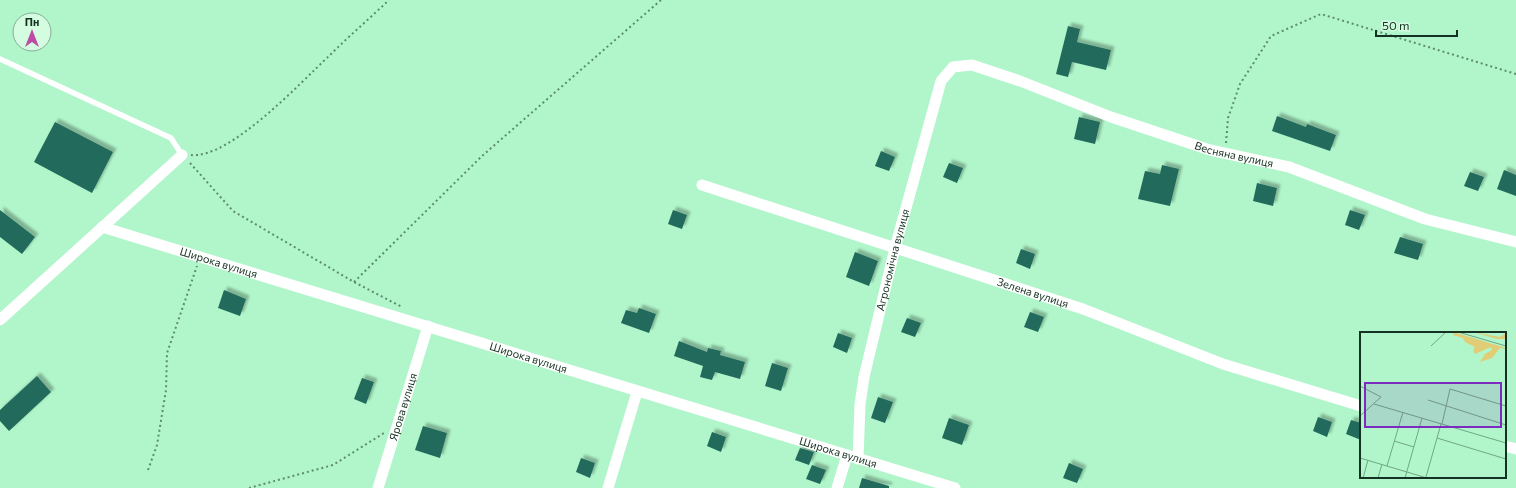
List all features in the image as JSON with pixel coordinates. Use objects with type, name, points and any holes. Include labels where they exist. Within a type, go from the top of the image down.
[{"type":"street","name":"Весняна вулиця","points":[[953,67],[972,65],[1020,81],[1111,117],[1210,150],[1289,167],[1425,219],[1516,242]]},
{"type":"street","name":"Агрономічна вулиця","points":[[858,459],[860,404],[864,377],[894,248],[941,81],[953,67]]},
{"type":"street","points":[[0,320],[182,154]]},
{"type":"street","name":"Зелена вулиця","points":[[702,185],[1083,309],[1223,364],[1360,406]]},
{"type":"street","name":"Широка вулиця","points":[[102,227],[428,326],[468,340],[637,392],[955,488]]},
{"type":"street","name":"Ярова вулиця","points":[[378,488],[428,326]]},
{"type":"street","points":[[608,488],[637,392]]},
{"type":"street","points":[[1506,446],[1516,449]]},
{"type":"street","points":[[837,488],[847,455]]},
{"type":"lane","points":[[0,59],[171,138],[182,154]]},
{"type":"path","points":[[182,154],[199,156],[218,150],[258,123],[389,0]]},
{"type":"path","points":[[354,282],[482,156],[661,0]]},
{"type":"path","points":[[1225,153],[1228,118],[1240,84],[1271,36],[1321,14],[1516,74]]},
{"type":"path","points":[[182,154],[233,212],[354,282],[404,307]]},
{"type":"path","points":[[148,470],[157,445],[166,390],[167,353],[200,257]]},
{"type":"path","points":[[249,488],[333,465],[397,425]]},
{"type":"building","points":[[1068,26],[1080,29],[1077,42],[1111,50],[1106,70],[1072,62],[1068,77],[1056,74]]},
{"type":"building","points":[[1277,116],[1306,127],[1307,124],[1336,135],[1330,151],[1272,131]]},
{"type":"building","points":[[1079,117],[1100,122],[1095,144],[1074,139]]},
{"type":"building","points":[[55,122],[113,152],[92,193],[34,162]]},
{"type":"building","points":[[881,151],[895,157],[889,171],[875,166]]},
{"type":"building","points":[[949,163],[963,168],[957,183],[943,177]]},
{"type":"building","points":[[1162,165],[1179,169],[1170,206],[1138,199],[1145,171],[1160,174]]},
{"type":"building","points":[[1504,170],[1516,175],[1516,196],[1497,189]]},
{"type":"building","points":[[1470,172],[1484,177],[1478,191],[1464,186]]},
{"type":"building","points":[[1257,183],[1277,188],[1273,206],[1253,201]]},
{"type":"building","points":[[0,210],[35,237],[22,254],[0,237]]},
{"type":"building","points":[[673,210],[687,215],[682,229],[668,224]]},
{"type":"building","points":[[1350,210],[1365,215],[1359,230],[1345,225]]},
{"type":"building","points":[[1400,237],[1423,244],[1418,260],[1394,253]]},
{"type":"building","points":[[1021,249],[1035,254],[1030,269],[1016,263]]},
{"type":"building","points":[[855,252],[878,261],[869,286],[846,277]]},
{"type":"building","points":[[224,290],[246,299],[240,316],[218,308]]},
{"type":"building","points":[[639,308],[656,314],[649,333],[621,323],[626,310],[637,313]]},
{"type":"building","points":[[1030,312],[1044,317],[1038,332],[1024,327]]},
{"type":"building","points":[[907,318],[921,323],[915,337],[901,332]]},
{"type":"building","points":[[838,333],[852,338],[847,353],[833,347]]},
{"type":"building","points":[[679,341],[707,352],[708,348],[721,351],[720,355],[745,362],[740,379],[715,372],[712,380],[700,377],[703,366],[674,356]]},
{"type":"building","points":[[772,363],[788,368],[781,391],[765,386]]},
{"type":"building","points":[[37,376],[51,392],[9,431],[0,421],[0,410]]},
{"type":"building","points":[[362,378],[374,382],[366,404],[354,399]]},
{"type":"building","points":[[878,397],[893,402],[885,423],[871,418]]},
{"type":"building","points":[[1318,417],[1332,422],[1327,437],[1313,431]]},
{"type":"building","points":[[949,418],[969,425],[962,445],[942,438]]},
{"type":"building","points":[[1351,420],[1360,423],[1360,440],[1346,434]]},
{"type":"building","points":[[423,426],[447,433],[440,458],[415,450]]},
{"type":"building","points":[[712,432],[726,437],[721,452],[707,446]]},
{"type":"building","points":[[800,448],[814,452],[809,465],[795,460]]},
{"type":"building","points":[[581,458],[595,463],[590,478],[576,472]]},
{"type":"building","points":[[1069,463],[1083,469],[1077,483],[1063,478]]},
{"type":"building","points":[[812,465],[826,470],[820,484],[806,479]]},
{"type":"building","points":[[862,478],[889,486],[889,488],[859,488]]}]
